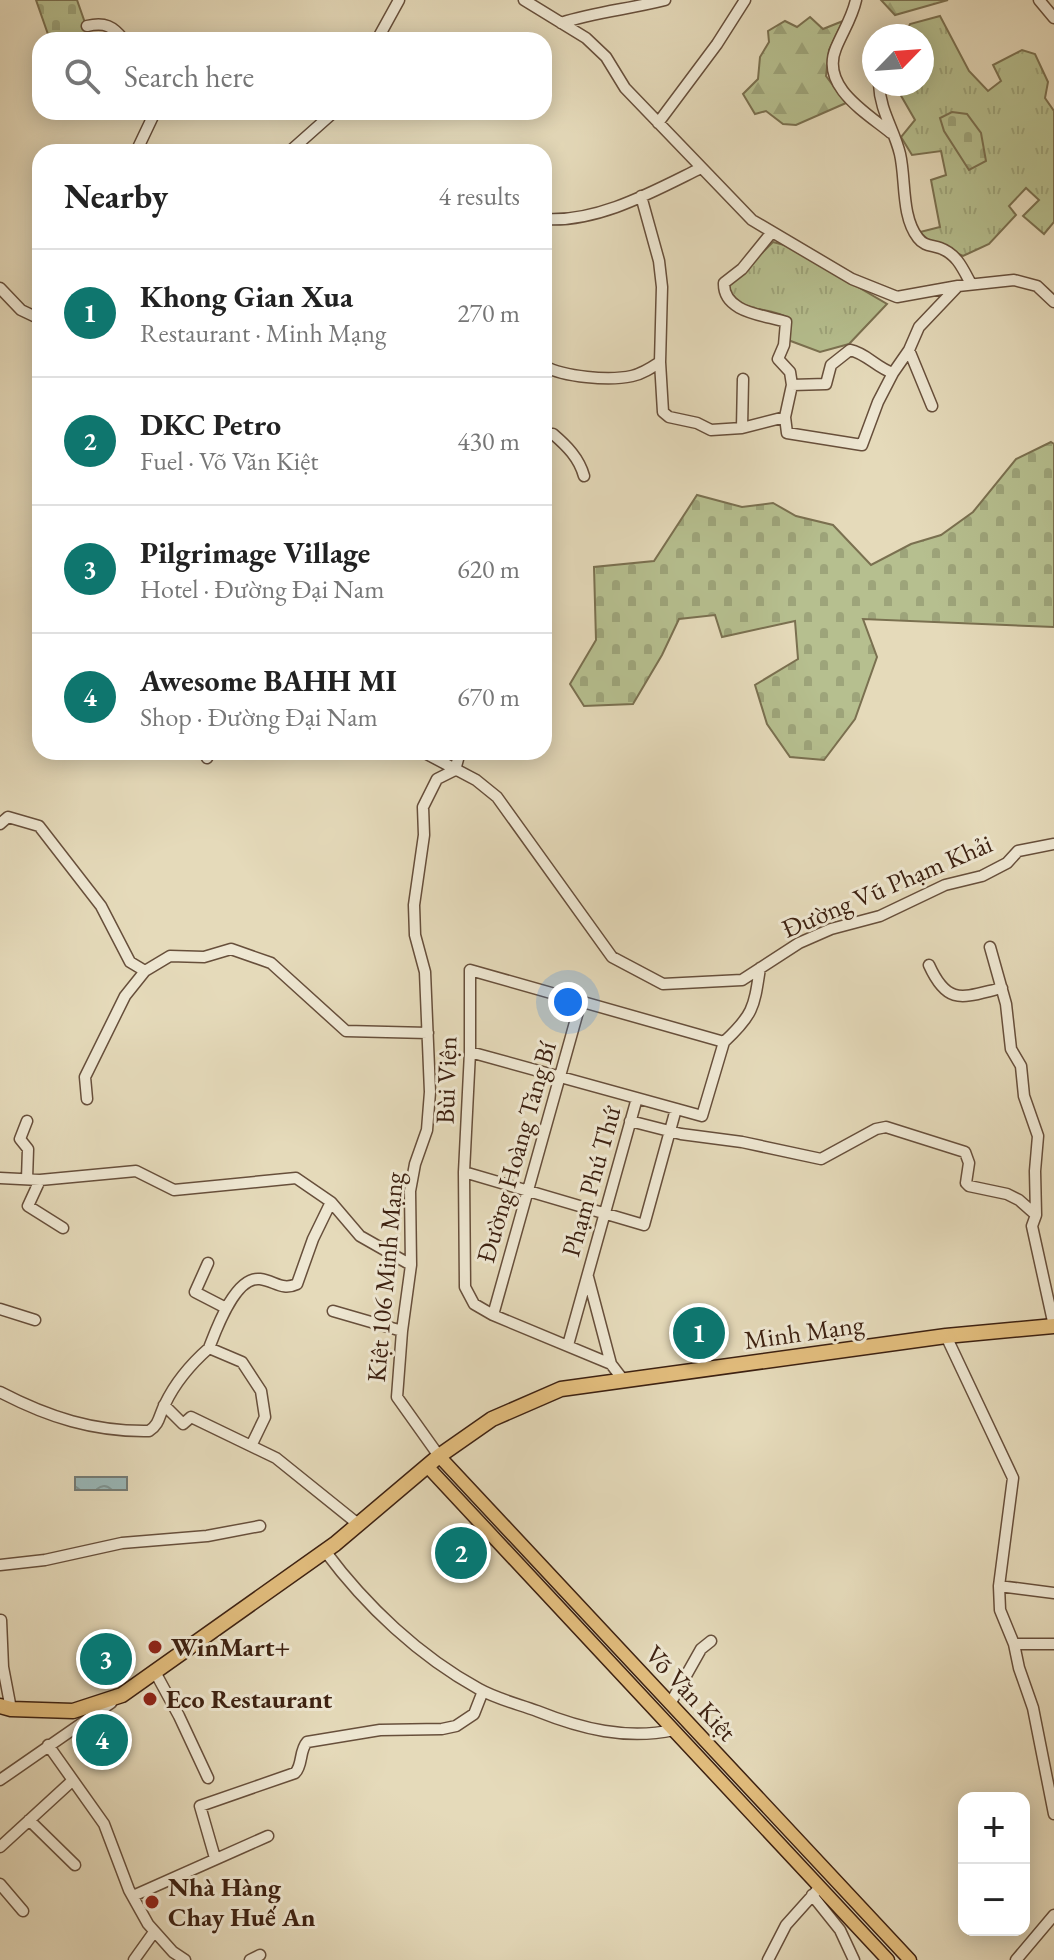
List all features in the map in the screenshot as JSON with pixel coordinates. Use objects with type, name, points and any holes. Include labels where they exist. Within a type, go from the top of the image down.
[{"type":"highway","name":"Minh Mạng","points":[[433,1461],[492,1419],[561,1389],[946,1336],[1054,1326]]},
{"type":"highway","points":[[4,1709],[73,1711],[122,1695],[325,1551],[433,1461]]},
{"type":"main road","name":"Võ Văn Kiệt","points":[[433,1461],[620,1650],[909,1960]]},
{"type":"main road","name":"Võ Văn Kiệt","points":[[433,1461],[816,1891],[888,1960]]},
{"type":"main road","points":[[609,1661],[620,1650]]},
{"type":"street","points":[[381,32],[399,0]]},
{"type":"street","points":[[524,0],[586,38],[606,57],[625,88],[752,220],[852,279],[893,297],[1014,280],[1037,286],[1054,302]]},
{"type":"street","points":[[561,23],[595,13],[665,0]]},
{"type":"street","points":[[658,123],[717,44],[745,0]]},
{"type":"street","points":[[856,0],[847,29],[836,49],[833,74],[858,107],[892,134]]},
{"type":"street","points":[[1039,0],[1054,18]]},
{"type":"street","points":[[87,26],[103,23],[117,32]]},
{"type":"street","points":[[879,96],[899,152],[912,228],[919,240],[954,256],[971,284]]},
{"type":"street","points":[[140,144],[151,120]]},
{"type":"street","points":[[298,144],[325,120]]},
{"type":"street","points":[[552,219],[570,219],[641,196],[701,168]]},
{"type":"street","points":[[641,196],[659,261],[662,287],[660,362],[665,414],[711,430],[742,428],[785,417]]},
{"type":"street","points":[[772,232],[723,287],[734,304],[749,313],[786,322],[784,345],[778,359],[790,372],[792,385],[785,417],[787,433],[862,445],[878,402],[919,327],[958,286]]},
{"type":"street","points":[[0,288],[21,310],[32,315]]},
{"type":"street","points":[[792,385],[826,384],[831,365],[850,350],[861,353],[893,373]]},
{"type":"street","points":[[909,350],[932,406]]},
{"type":"street","points":[[552,371],[600,378],[630,376],[660,362]]},
{"type":"street","points":[[742,428],[743,379]]},
{"type":"street","points":[[552,434],[581,463],[584,476]]},
{"type":"street","name":"Đường Vũ Phạm Khải","points":[[437,760],[476,780],[497,797],[612,957],[663,984],[742,980],[799,943],[831,929],[880,916],[945,885],[982,876],[1007,863],[1018,851],[1054,844]]},
{"type":"street","points":[[455,770],[458,760]]},
{"type":"street","name":"Kiệt 106 Minh Mạng","points":[[433,1461],[397,1397],[411,1265],[410,1191],[428,1118],[425,972],[415,935],[414,905],[424,835],[423,807],[437,779],[455,770]]},
{"type":"street","points":[[0,824],[8,817],[39,826],[101,906],[130,962],[145,971]]},
{"type":"street","points":[[990,947],[1002,988],[1011,1049],[1021,1066],[1024,1096],[1038,1136],[1036,1215],[1032,1226],[1054,1326]]},
{"type":"street","points":[[87,1099],[85,1077],[125,996],[145,971],[170,956],[204,957],[231,949],[271,963],[346,1031],[428,1033]]},
{"type":"street","points":[[929,965],[938,985],[953,995],[1002,988]]},
{"type":"street","points":[[470,1052],[702,1116],[724,1042],[745,1022],[752,1010],[760,968]]},
{"type":"street","name":"Bùi Viện","points":[[611,1364],[493,1315],[474,1304],[465,1287],[464,1172],[470,1052],[470,970],[724,1042]]},
{"type":"street","name":"Đường Hoàng Tăng Bí","points":[[493,1315],[581,1001]]},
{"type":"street","name":"Phạm Phú Thứ","points":[[568,1345],[637,1098]]},
{"type":"street","points":[[464,1172],[644,1225],[676,1109]]},
{"type":"street","points":[[27,1121],[20,1139],[28,1149],[27,1179]]},
{"type":"street","points":[[630,1121],[821,1159],[876,1129],[886,1127],[965,1152],[969,1163],[966,1183],[969,1186],[1007,1194],[1036,1215]]},
{"type":"street","points":[[0,1178],[40,1180],[136,1171],[174,1190],[296,1178],[331,1202],[360,1236],[411,1265]]},
{"type":"street","points":[[40,1180],[28,1206],[63,1228]]},
{"type":"street","points":[[0,1392],[63,1419],[115,1432],[149,1431],[195,1361],[209,1348],[226,1308],[250,1281],[259,1279],[283,1287],[297,1284],[313,1239],[331,1202]]},
{"type":"street","points":[[208,1263],[195,1292],[226,1308]]},
{"type":"street","name":"Phạm Phú Thứ","points":[[587,1275],[611,1364],[624,1381]]},
{"type":"street","points":[[0,1309],[35,1320]]},
{"type":"street","points":[[333,1311],[402,1331]]},
{"type":"street","points":[[946,1336],[1013,1478],[999,1586],[1000,1610],[1014,1644],[1040,1740],[1054,1814]]},
{"type":"street","points":[[209,1348],[242,1362],[261,1391],[265,1417],[251,1446]]},
{"type":"street","points":[[164,1405],[183,1424],[191,1417],[276,1458],[358,1524]]},
{"type":"street","points":[[0,1565],[45,1560],[122,1543],[207,1536],[260,1526]]},
{"type":"street","points":[[325,1551],[362,1596],[401,1634],[443,1667],[483,1691],[592,1730],[638,1735],[674,1730]]},
{"type":"street","points":[[999,1586],[1054,1593]]},
{"type":"street","points":[[1,1620],[4,1709]]},
{"type":"street","points":[[670,1704],[701,1649],[711,1641]]},
{"type":"street","points":[[1014,1644],[1054,1644]]},
{"type":"street","points":[[155,1672],[208,1778]]},
{"type":"street","points":[[215,1858],[200,1806],[295,1773],[307,1742],[365,1732],[456,1726],[474,1714],[483,1691]]},
{"type":"street","points":[[0,1780],[122,1695]]},
{"type":"street","points":[[48,1745],[104,1824],[133,1896],[154,1932],[185,1960]]},
{"type":"street","points":[[0,1847],[72,1781]]},
{"type":"street","points":[[29,1820],[75,1865]]},
{"type":"street","points":[[133,1896],[268,1836]]},
{"type":"street","points":[[0,1884],[23,1911]]},
{"type":"street","points":[[768,1960],[786,1925],[816,1891],[854,1960]]},
{"type":"street","points":[[1016,1960],[1054,1915]]},
{"type":"street","points":[[134,1960],[154,1932]]},
{"type":"green space","points":[[36,0],[77,0],[88,32],[47,32]]},
{"type":"green space","points":[[881,0],[948,0],[895,15]]},
{"type":"green space","points":[[940,16],[969,71],[988,91],[1001,81],[993,65],[1022,50],[1035,54],[1048,82],[1045,98],[1054,111],[1054,222],[1044,234],[1023,216],[1039,200],[1026,188],[1009,206],[1016,215],[989,244],[963,256],[928,240],[920,232],[940,227],[931,180],[946,175],[941,151],[912,155],[901,137],[915,120],[901,96],[934,96],[934,24],[910,24]]},
{"type":"green space","points":[[810,17],[823,29],[843,21],[829,50],[826,76],[846,103],[796,125],[783,124],[766,111],[755,114],[743,94],[758,79],[760,57],[769,42],[768,31],[785,21],[797,27]]},
{"type":"green space","points":[[952,112],[967,114],[981,133],[986,161],[969,170],[944,131],[940,118]]},
{"type":"green space","points":[[773,242],[788,246],[887,304],[849,344],[820,352],[788,340],[790,319],[741,303],[727,287]]},
{"type":"green space","points":[[1051,442],[1054,444],[1054,627],[863,619],[877,657],[855,719],[824,760],[790,757],[767,724],[755,685],[798,659],[795,621],[722,637],[715,615],[679,619],[633,704],[584,706],[570,684],[596,640],[594,567],[654,561],[697,495],[742,507],[773,503],[796,516],[833,525],[871,565],[911,544],[941,535],[973,512],[1016,459]]},
{"type":"water","points":[[75,1477],[127,1477],[127,1490],[75,1490]]},
{"type":"place","name":"Khong Gian Xua","points":[[699,1333]]},
{"type":"place","name":"DKC Petro","points":[[461,1553]]},
{"type":"place","name":"WinMart+","points":[[155,1647]]},
{"type":"place","name":"Pilgrimage Village","points":[[106,1659]]},
{"type":"place","name":"Eco Restaurant","points":[[150,1699]]},
{"type":"place","name":"Awesome BAHH MI","points":[[102,1740]]},
{"type":"place","name":"Nhà Hàng Chay Huế An","points":[[152,1902]]}]
